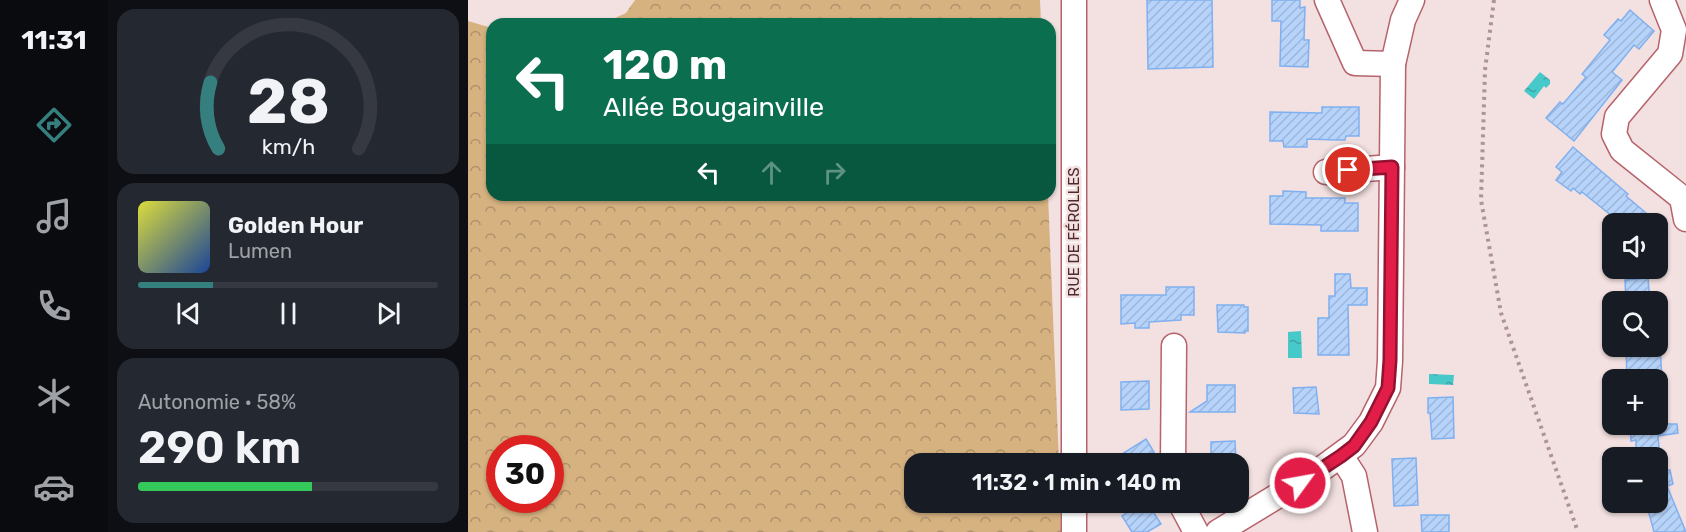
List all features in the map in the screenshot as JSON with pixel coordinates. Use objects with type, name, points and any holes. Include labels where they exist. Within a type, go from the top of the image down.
[{"type":"street","name":"RUE DE FÉROLLES","points":[[1074,0],[1074,453]]},
{"type":"street","points":[[1327,0],[1355,63],[1393,64]]},
{"type":"street","points":[[1218,532],[1354,446],[1371,422],[1388,388],[1393,64],[1403,20],[1412,0]]},
{"type":"street","points":[[1662,0],[1680,25],[1670,54],[1617,117],[1614,134],[1622,150],[1685,203]]},
{"type":"street","points":[[1326,172],[1392,167]]},
{"type":"street","points":[[1173,453],[1174,346]]},
{"type":"street","points":[[1341,456],[1354,476],[1365,532]]},
{"type":"street","points":[[1074,513],[1074,532]]},
{"type":"street","points":[[1186,513],[1196,532]]},
{"type":"path","points":[[1494,0],[1485,70],[1481,200],[1501,313],[1578,532]]},
{"type":"green space","points":[[635,0],[1040,0],[1041,18],[615,18],[626,13]]},
{"type":"green space","points":[[468,21],[486,26],[486,201],[1048,201],[1059,453],[904,453],[904,513],[1060,513],[1061,532],[468,532]]},
{"type":"water","points":[[1540,72],[1550,80],[1550,84],[1546,88],[1544,86],[1534,99],[1524,91]]},
{"type":"water","points":[[1301,331],[1302,358],[1288,358],[1288,332]]},
{"type":"water","points":[[1429,374],[1454,375],[1453,385],[1429,384]]},
{"type":"building","points":[[1147,0],[1212,0],[1213,67],[1148,69]]},
{"type":"building","points":[[1272,0],[1300,0],[1300,8],[1305,7],[1304,40],[1309,40],[1308,67],[1280,66],[1281,21],[1272,21]]},
{"type":"building","points":[[1630,10],[1654,31],[1639,49],[1634,45],[1612,72],[1622,80],[1574,141],[1546,118],[1560,102],[1563,104],[1586,77],[1582,74],[1610,40],[1604,35],[1618,19],[1621,21]]},
{"type":"building","points":[[1322,107],[1359,107],[1359,136],[1346,136],[1345,140],[1307,139],[1307,147],[1284,147],[1283,141],[1270,141],[1270,112],[1322,113]]},
{"type":"building","points":[[1573,147],[1628,194],[1626,196],[1646,213],[1608,213],[1582,192],[1580,194],[1573,188],[1571,191],[1556,180],[1562,172],[1556,167]]},
{"type":"building","points":[[1283,191],[1306,192],[1306,198],[1345,198],[1345,203],[1358,203],[1358,231],[1321,231],[1321,225],[1270,224],[1270,196],[1283,196]]},
{"type":"building","points":[[1335,274],[1350,274],[1351,288],[1367,288],[1367,305],[1348,305],[1349,355],[1318,355],[1318,318],[1329,318],[1329,296],[1335,296]]},
{"type":"building","points":[[1648,279],[1649,291],[1626,291],[1625,280]]},
{"type":"building","points":[[1166,287],[1194,287],[1194,315],[1181,315],[1181,320],[1149,322],[1149,328],[1135,328],[1135,323],[1121,324],[1121,295],[1166,295]]},
{"type":"building","points":[[1217,305],[1248,307],[1248,331],[1245,333],[1218,332]]},
{"type":"building","points":[[1626,357],[1661,357],[1661,369],[1627,369]]},
{"type":"building","points":[[1149,381],[1149,409],[1121,410],[1121,382]]},
{"type":"building","points":[[1207,385],[1235,385],[1235,412],[1190,412],[1207,401]]},
{"type":"building","points":[[1316,387],[1319,414],[1294,413],[1293,388]]},
{"type":"building","points":[[1453,397],[1454,438],[1432,439],[1428,398]]},
{"type":"building","points":[[1668,424],[1677,424],[1678,433],[1668,434]]},
{"type":"building","points":[[1631,435],[1665,435],[1658,436],[1659,447],[1636,447],[1636,440],[1631,441]]},
{"type":"building","points":[[1146,439],[1154,452],[1151,453],[1124,453]]},
{"type":"building","points":[[1235,441],[1236,453],[1211,453],[1211,442]]},
{"type":"building","points":[[1416,458],[1418,505],[1394,506],[1392,459]]},
{"type":"building","points":[[1668,470],[1670,470],[1673,484],[1668,486]]},
{"type":"building","points":[[1668,488],[1686,532],[1654,532],[1649,513],[1668,513]]},
{"type":"building","points":[[1126,513],[1154,513],[1161,524],[1147,532],[1132,532],[1122,516]]},
{"type":"building","points":[[1421,515],[1449,515],[1449,532],[1422,532]]},
{"type":"route","points":[[1300,483],[1354,446],[1371,422],[1388,388],[1392,167],[1348,170]]}]
